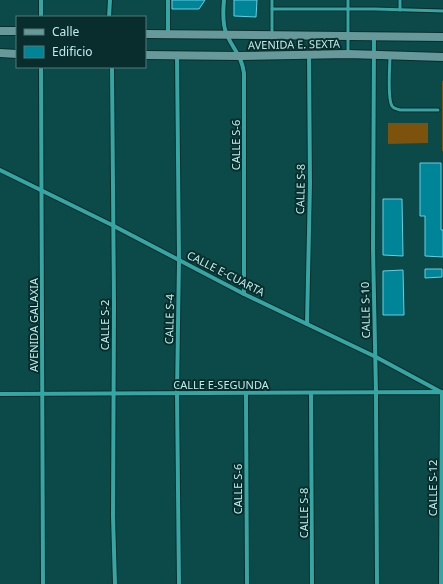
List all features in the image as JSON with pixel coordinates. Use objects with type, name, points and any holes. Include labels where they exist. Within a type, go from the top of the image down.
[{"type":"street","points":[[41,0],[41,16]]},
{"type":"street","points":[[109,16],[110,0]]},
{"type":"street","points":[[168,0],[168,34]]},
{"type":"street","name":"CALLE S-6","points":[[224,0],[226,34],[240,56],[244,73],[244,294]]},
{"type":"street","points":[[0,31],[16,31]]},
{"type":"street","name":"AVENIDA E. SEXTA","points":[[146,34],[443,37]]},
{"type":"street","name":"CALLE S-10","points":[[374,36],[373,248],[376,357],[377,584]]},
{"type":"street","points":[[0,53],[16,54]]},
{"type":"street","name":"AVENIDA E. SEXTA","points":[[146,55],[240,56],[348,54],[443,56]]},
{"type":"street","name":"CALLE S-4","points":[[177,55],[179,260],[177,393],[179,584]]},
{"type":"street","name":"CALLE S-8","points":[[307,324],[310,184],[309,55]]},
{"type":"street","name":"AVENIDA GALAXIA","points":[[41,68],[43,584]]},
{"type":"street","name":"CALLE S-2","points":[[112,68],[113,516],[115,584]]},
{"type":"street","name":"CALLE E-CUARTA","points":[[0,170],[112,225],[244,294],[376,357],[442,393]]},
{"type":"street","name":"CALLE S-6","points":[[246,393],[247,584]]},
{"type":"street","name":"CALLE S-8","points":[[311,393],[312,584]]},
{"type":"street","name":"CALLE E-SEGUNDA","points":[[0,394],[442,393]]},
{"type":"street","name":"CALLE S-12","points":[[441,584],[442,393]]},
{"type":"lane","points":[[272,0],[272,35]]},
{"type":"lane","points":[[348,0],[348,54]]},
{"type":"lane","points":[[400,0],[400,10]]},
{"type":"lane","points":[[272,9],[443,11]]},
{"type":"lane","points":[[390,55],[390,93],[392,105],[395,109],[438,110]]},
{"type":"shaded area","points":[[443,81],[443,151],[442,151]]},
{"type":"shaded area","points":[[388,123],[428,123],[428,143],[388,144]]},
{"type":"building","points":[[172,0],[205,0],[199,9],[172,9]]},
{"type":"building","points":[[234,0],[257,0],[256,17],[234,16]]},
{"type":"building","points":[[420,163],[441,163],[441,230],[443,230],[443,257],[425,256],[425,216],[420,216]]},
{"type":"building","points":[[383,199],[402,199],[403,256],[383,255]]},
{"type":"building","points":[[425,269],[442,269],[442,277],[425,278]]},
{"type":"building","points":[[403,270],[404,315],[383,315],[383,271]]}]
